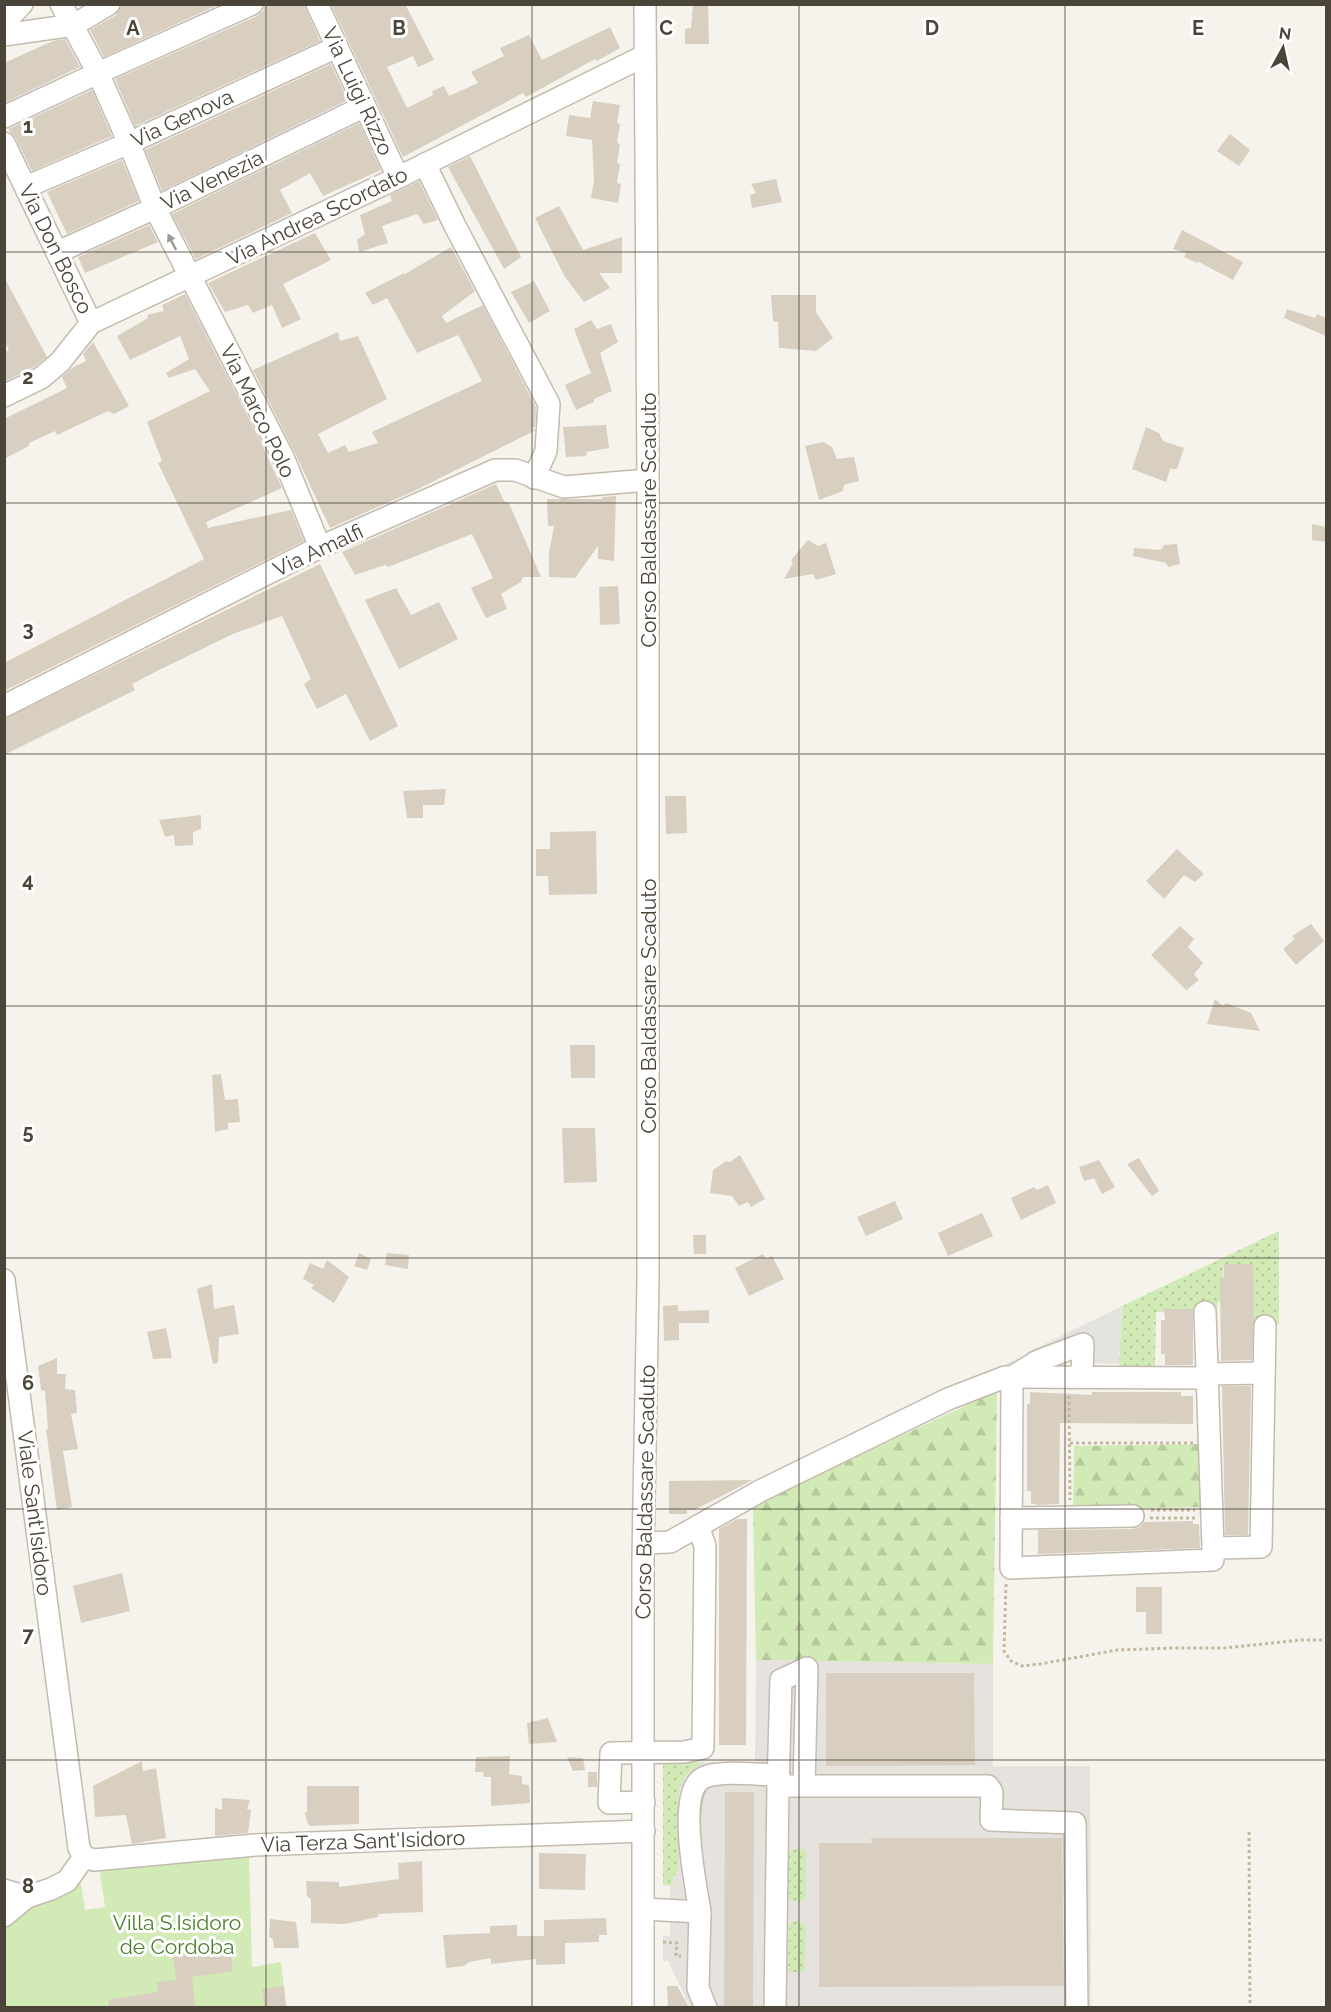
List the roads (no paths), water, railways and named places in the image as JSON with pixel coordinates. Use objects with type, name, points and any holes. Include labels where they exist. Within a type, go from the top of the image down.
[{"type":"street","points":[[4,23],[22,4]]},
{"type":"street","name":"Via Marco Polo","points":[[61,4],[98,73],[155,208],[283,457],[320,547]]},
{"type":"street","points":[[4,35],[74,25],[109,4]]},
{"type":"street","points":[[4,117],[252,4]]},
{"type":"street","name":"Via Luigi Rizzo","points":[[317,4],[398,177]]},
{"type":"street","name":"Corso Baldassare Scaduto","points":[[643,2007],[644,1543],[648,1280],[648,480],[645,4]]},
{"type":"street","name":"Via Genova","points":[[26,187],[129,143],[337,47]]},
{"type":"street","name":"Via Andrea Scordato","points":[[4,396],[40,378],[60,362],[91,323],[425,164],[644,56]]},
{"type":"street","name":"Via Venezia","points":[[57,252],[155,208],[365,106]]},
{"type":"street","name":"Via Don Bosco","points":[[4,143],[91,323]]},
{"type":"street","points":[[425,164],[455,226],[549,404],[546,451],[534,477]]},
{"type":"street","name":"Via Amalfi","points":[[4,706],[320,547],[495,470],[515,470],[564,487],[648,480]]},
{"type":"street","name":"Viale Sant'Isidoro","points":[[4,1280],[79,1848],[84,1857]]},
{"type":"street","points":[[1012,1377],[1011,1568],[1213,1560],[1206,1312]]},
{"type":"street","points":[[1213,1548],[1261,1547],[1264,1326]]},
{"type":"street","points":[[1012,1377],[1038,1361],[1083,1344],[1082,1376]]},
{"type":"street","points":[[644,1543],[670,1542],[762,1491],[948,1399],[1005,1377],[1207,1376],[1264,1373]]},
{"type":"street","points":[[1011,1518],[1139,1517]]},
{"type":"street","points":[[644,1802],[609,1803],[610,1753],[684,1752],[703,1748],[705,1546],[698,1526]]},
{"type":"street","points":[[775,2007],[781,1680],[807,1668],[804,1786]]},
{"type":"street","points":[[706,2007],[698,1988],[700,1912],[690,1844],[690,1797],[694,1786],[703,1777],[716,1774],[778,1780],[804,1786],[988,1786],[993,1792],[991,1820],[1076,1823],[1077,2007]]},
{"type":"street","name":"Via Terza Sant'Isidoro","points":[[84,1857],[94,1860],[255,1845],[644,1831]]},
{"type":"street","points":[[4,1916],[27,1897],[67,1881],[84,1857]]},
{"type":"street","points":[[4,1890],[27,1897]]},
{"type":"street","points":[[644,1909],[700,1912]]},
{"type":"park label","name":"Villa S.Isidoro de Cordoba","points":[[177,1934]]}]
